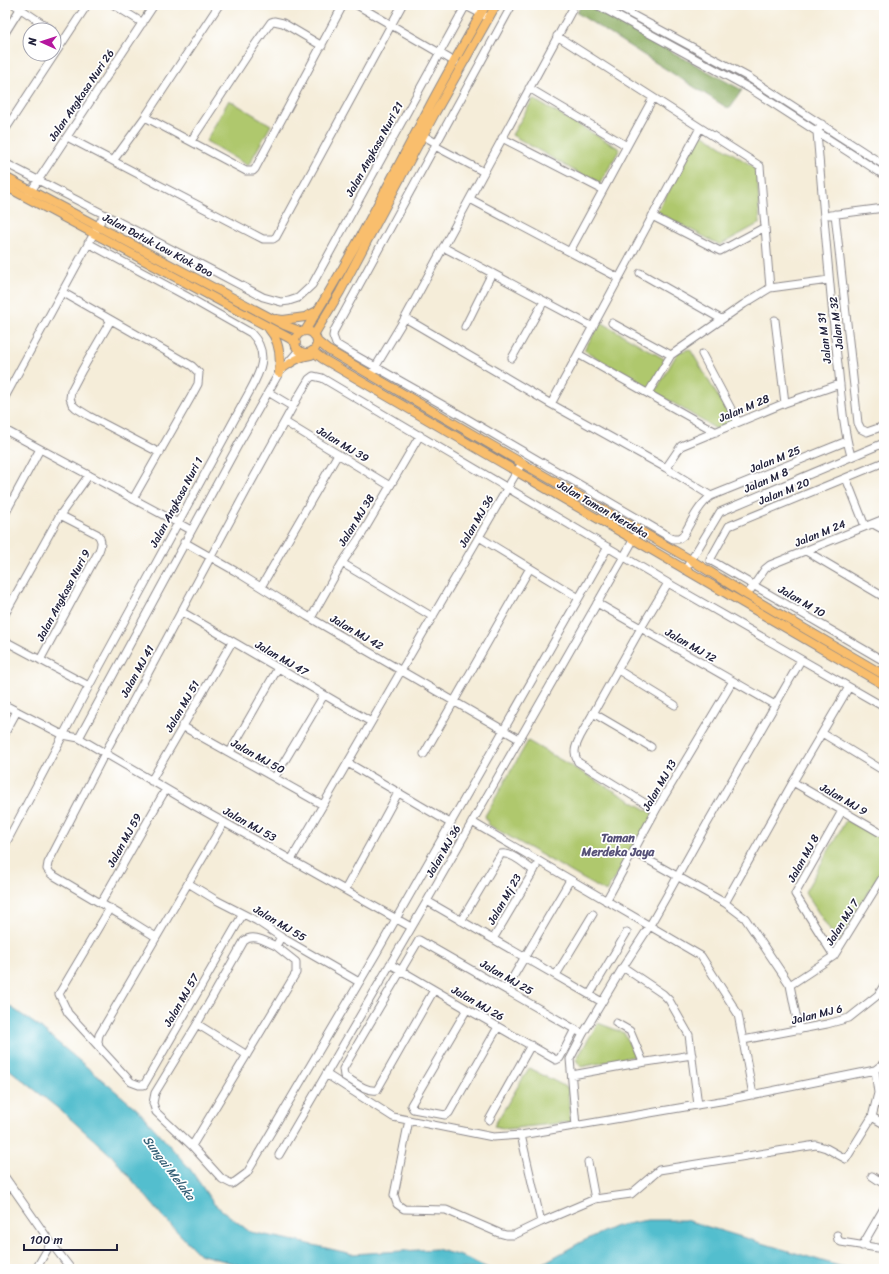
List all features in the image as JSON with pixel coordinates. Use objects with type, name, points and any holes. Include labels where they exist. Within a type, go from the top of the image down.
[{"type":"main road","points":[[486,5],[485,16],[424,136],[327,314],[316,338],[317,345],[312,351],[305,353],[297,347],[296,338],[303,332],[318,311],[455,62],[485,16],[496,5]]},
{"type":"main road","name":"Jalan Datuk Low Kiok Boo","points":[[5,177],[29,194],[96,229],[294,330],[303,332]]},
{"type":"main road","name":"Jalan Datuk Low Kiok Boo","points":[[5,186],[29,194]]},
{"type":"main road","name":"Jalan Datuk Low Kiok Boo","points":[[96,229],[288,338],[297,347]]},
{"type":"main road","points":[[272,318],[283,320],[305,318],[318,311]]},
{"type":"main road","points":[[327,314],[320,330],[322,342],[328,350]]},
{"type":"main road","points":[[266,326],[274,334],[279,348],[281,370],[304,356],[312,355],[323,359]]},
{"type":"main road","points":[[303,332],[308,331],[316,338]]},
{"type":"main road","name":"Jalan Taman Merdeka","points":[[316,338],[328,350],[373,371],[522,463],[691,560],[747,595],[884,674]]},
{"type":"main road","name":"Jalan Taman Merdeka","points":[[312,351],[323,359],[884,685]]},
{"type":"street","points":[[5,130],[87,5]]},
{"type":"street","points":[[114,5],[143,23]]},
{"type":"street","name":"Jalan Angkasa Nuri 26","points":[[29,194],[154,5]]},
{"type":"street","points":[[113,161],[145,117],[219,5]]},
{"type":"street","points":[[145,117],[246,171],[252,171],[255,169],[343,5]]},
{"type":"street","points":[[356,5],[455,62]]},
{"type":"street","points":[[67,137],[263,239],[273,239],[276,237],[402,5]]},
{"type":"street","points":[[465,5],[485,16]]},
{"type":"street","name":"Jalan Angkasa Nuri 21","points":[[104,215],[263,297],[281,302],[298,298],[312,285],[465,5]]},
{"type":"street","points":[[405,318],[551,404],[666,468],[711,496],[700,508],[683,536],[679,539],[673,539],[464,416],[373,371],[336,344],[333,336],[334,330],[512,5]]},
{"type":"street","points":[[597,5],[749,88],[884,175]]},
{"type":"street","points":[[614,5],[748,78],[884,165]]},
{"type":"street","points":[[5,33],[18,7],[40,22]]},
{"type":"street","points":[[373,371],[405,318],[572,10]]},
{"type":"street","points":[[191,141],[271,22],[274,21],[282,23],[322,46]]},
{"type":"street","points":[[557,36],[760,166],[770,288]]},
{"type":"street","points":[[529,88],[627,146]]},
{"type":"street","points":[[570,251],[654,98]]},
{"type":"street","points":[[817,132],[822,124]]},
{"type":"street","points":[[551,404],[700,128]]},
{"type":"street","name":"Jalan M 31","points":[[817,132],[828,280],[847,441],[851,456]]},
{"type":"street","points":[[424,136],[484,172]]},
{"type":"street","points":[[502,138],[603,190]]},
{"type":"street","points":[[5,163],[104,215],[5,397]]},
{"type":"street","points":[[470,199],[619,278]]},
{"type":"street","points":[[824,216],[884,208]]},
{"type":"street","name":"Jalan M 32","points":[[835,214],[858,423],[861,429],[867,432],[884,426]]},
{"type":"street","points":[[652,216],[720,251],[765,227]]},
{"type":"street","name":"Jalan Angkasa Nuri 1","points":[[5,845],[262,365],[261,347],[257,339],[244,328],[88,243]]},
{"type":"street","points":[[443,247],[593,327]]},
{"type":"street","points":[[465,328],[492,273]]},
{"type":"street","points":[[640,273],[721,319]]},
{"type":"street","points":[[648,393],[671,355],[721,319],[770,288],[828,280]]},
{"type":"street","points":[[62,292],[192,366],[199,373],[198,384],[133,499]]},
{"type":"street","points":[[512,358],[544,301]]},
{"type":"street","points":[[111,320],[71,391],[70,398],[72,404],[89,416],[160,453]]},
{"type":"street","points":[[775,320],[785,403]]},
{"type":"street","points":[[612,323],[671,355]]},
{"type":"street","points":[[79,738],[184,542],[268,392],[297,347]]},
{"type":"street","points":[[578,354],[716,432]]},
{"type":"street","points":[[702,354],[738,422]]},
{"type":"street","name":"Jalan MJ 41","points":[[156,937],[52,874],[47,867],[105,753],[309,379],[313,376],[322,378],[420,435]]},
{"type":"street","name":"Jalan M 28","points":[[666,468],[681,446],[785,403],[840,384]]},
{"type":"street","points":[[268,392],[293,406]]},
{"type":"street","name":"Jalan MJ 39","points":[[285,422],[390,486]]},
{"type":"street","points":[[5,430],[191,530]]},
{"type":"street","points":[[420,435],[668,583],[884,707]]},
{"type":"street","name":"Jalan MJ 38","points":[[311,618],[342,563],[362,534],[420,435]]},
{"type":"street","name":"Jalan M 25","points":[[711,496],[847,441]]},
{"type":"street","name":"Jalan M 8","points":[[685,570],[720,512],[884,443]]},
{"type":"street","points":[[5,514],[40,449]]},
{"type":"street","points":[[261,587],[338,454]]},
{"type":"street","name":"Jalan M 20","points":[[710,560],[729,526],[884,462]]},
{"type":"street","name":"Jalan MJ 36","points":[[291,860],[522,463]]},
{"type":"street","points":[[5,614],[60,515],[89,476]]},
{"type":"street","points":[[846,478],[865,526]]},
{"type":"street","name":"Jalan Angkasa Nuri 9","points":[[40,660],[99,551],[102,541],[96,534],[60,515]]},
{"type":"street","name":"Jalan M 24","points":[[753,586],[765,569],[770,566],[884,519]]},
{"type":"street","points":[[873,524],[884,530]]},
{"type":"street","name":"Jalan MJ 36","points":[[280,1155],[639,530]]},
{"type":"street","points":[[479,538],[579,598]]},
{"type":"street","name":"Jalan MJ 42","points":[[184,542],[519,739]]},
{"type":"street","points":[[192,1146],[296,973],[296,962],[276,946],[252,937],[244,941],[197,1024],[155,1093],[153,1103],[156,1112],[192,1146],[222,1179],[232,1184],[247,1173],[396,919],[608,547]]},
{"type":"street","points":[[806,551],[884,597]]},
{"type":"street","name":"Jalan M 10","points":[[710,560],[884,662]]},
{"type":"street","points":[[342,563],[433,616]]},
{"type":"street","points":[[424,754],[530,568]]},
{"type":"street","points":[[656,810],[578,762],[574,752],[575,746],[593,713],[668,583]]},
{"type":"street","points":[[747,595],[753,586]]},
{"type":"street","name":"Jalan MJ 12","points":[[597,603],[775,705]]},
{"type":"street","name":"Jalan MJ 47","points":[[182,612],[372,722]]},
{"type":"street","points":[[5,642],[89,686]]},
{"type":"street","name":"Jalan MJ 51","points":[[151,781],[232,642]]},
{"type":"street","points":[[576,1126],[570,1059],[622,967],[649,927],[678,877],[704,828],[801,660]]},
{"type":"street","points":[[230,752],[278,668]]},
{"type":"street","points":[[618,670],[675,705]]},
{"type":"street","name":"Jalan MJ 13","points":[[606,901],[656,810],[733,681]]},
{"type":"street","points":[[725,903],[792,782],[849,687]]},
{"type":"street","points":[[274,777],[324,695]]},
{"type":"street","name":"Jalan MJ 53","points":[[5,705],[63,735],[79,738],[151,781],[166,788],[411,927]]},
{"type":"street","points":[[5,733],[17,711]]},
{"type":"street","points":[[593,713],[651,747]]},
{"type":"street","name":"Jalan MJ 50","points":[[182,726],[323,805]]},
{"type":"street","points":[[822,733],[884,771]]},
{"type":"street","points":[[348,763],[450,823]]},
{"type":"street","name":"Jalan MJ 9","points":[[792,782],[884,835]]},
{"type":"street","name":"Jalan MJ 59","points":[[101,903],[166,788]]},
{"type":"street","points":[[345,890],[398,792]]},
{"type":"street","name":"Jalan MJ 8","points":[[834,956],[795,894],[842,811]]},
{"type":"street","points":[[99,1046],[99,1035],[224,822]]},
{"type":"street","points":[[472,822],[649,927],[701,956],[738,1014],[753,1095]]},
{"type":"street","points":[[634,852],[725,903],[745,918],[790,985],[799,1030]]},
{"type":"street","points":[[462,921],[501,854],[505,853],[510,855],[534,871]]},
{"type":"street","name":"Jalan Mj 23","points":[[493,939],[539,862]]},
{"type":"street","name":"Jalan MJ 7","points":[[790,985],[834,956],[884,875]]},
{"type":"street","points":[[506,989],[570,880]]},
{"type":"street","name":"Jalan MJ 55","points":[[188,883],[359,982]]},
{"type":"street","points":[[427,901],[602,1002]]},
{"type":"street","points":[[99,1046],[68,1013],[59,994],[110,908]]},
{"type":"street","name":"Jalan MJ 57","points":[[99,1046],[131,1082],[139,1085],[144,1084],[243,914]]},
{"type":"street","points":[[556,975],[592,914]]},
{"type":"street","points":[[590,994],[627,932]]},
{"type":"street","points":[[276,946],[281,937]]},
{"type":"street","name":"Jalan MJ 25","points":[[401,971],[419,940],[583,1034]]},
{"type":"street","name":"Jalan MJ 26","points":[[390,964],[556,1060],[560,1058],[575,1030]]},
{"type":"street","points":[[622,967],[670,1000],[689,1035],[698,1105]]},
{"type":"street","points":[[401,971],[343,1069],[344,1076],[368,1089],[373,1091],[377,1090],[434,990]]},
{"type":"street","name":"Jalan MJ 6","points":[[743,1040],[799,1030],[849,1018],[878,995],[884,985]]},
{"type":"street","points":[[467,1009],[411,1105],[412,1109],[445,1115],[449,1113],[498,1027]]},
{"type":"street","points":[[616,1022],[630,1031],[643,1062]]},
{"type":"street","points":[[197,1024],[247,1055]]},
{"type":"street","points":[[489,1120],[531,1045]]},
{"type":"street","points":[[572,1075],[692,1055]]},
{"type":"street","points":[[326,1074],[393,1117],[493,1137],[521,1136],[753,1095],[875,1070],[884,1063]]},
{"type":"street","points":[[409,1120],[394,1195],[397,1204],[404,1209],[446,1210],[506,1235],[514,1235],[595,1199],[631,1194],[659,1170],[816,1145],[826,1148],[846,1159],[872,1116],[878,1094],[875,1070]]},
{"type":"street","points":[[872,1116],[884,1124]]},
{"type":"street","points":[[521,1136],[541,1222]]},
{"type":"street","points":[[588,1162],[595,1199]]},
{"type":"street","points":[[872,1176],[884,1184]]},
{"type":"street","points":[[5,1177],[71,1269]]},
{"type":"street","points":[[5,1193],[10,1184]]},
{"type":"street","points":[[862,1246],[884,1208]]},
{"type":"street","points":[[837,1235],[838,1240],[841,1242],[884,1249]]},
{"type":"street","points":[[36,1269],[51,1243]]},
{"type":"green space","points":[[581,5],[586,5],[742,90],[729,109],[577,13]]},
{"type":"green space","points":[[533,99],[620,149],[599,185],[512,135]]},
{"type":"green space","points":[[229,100],[271,125],[248,166],[206,141]]},
{"type":"green space","points":[[701,133],[757,169],[760,223],[720,245],[657,212]]},
{"type":"green space","points":[[601,322],[666,360],[649,389],[584,350]]},
{"type":"green space","points":[[690,349],[733,422],[716,429],[655,392],[678,352]]},
{"type":"green space","points":[[528,741],[654,814],[606,892],[489,825],[485,816]]},
{"type":"green space","points":[[846,820],[884,840],[884,866],[838,943],[805,892]]},
{"type":"green space","points":[[598,1023],[624,1033],[635,1056],[581,1067],[576,1060]]},
{"type":"green space","points":[[529,1068],[568,1088],[570,1122],[507,1129],[494,1126]]},
{"type":"water","name":"Sungai Melaka","points":[[5,1003],[38,1026],[138,1110],[190,1169],[214,1204],[250,1232],[352,1254],[436,1249],[464,1257],[490,1269],[254,1269],[199,1254],[164,1218],[112,1156],[65,1114],[5,1066]]},
{"type":"water","points":[[647,1220],[685,1220],[849,1269],[533,1269],[581,1242],[616,1226]]},
{"type":"district","name":"Taman Merdeka Jaya","points":[[618,845]]}]
